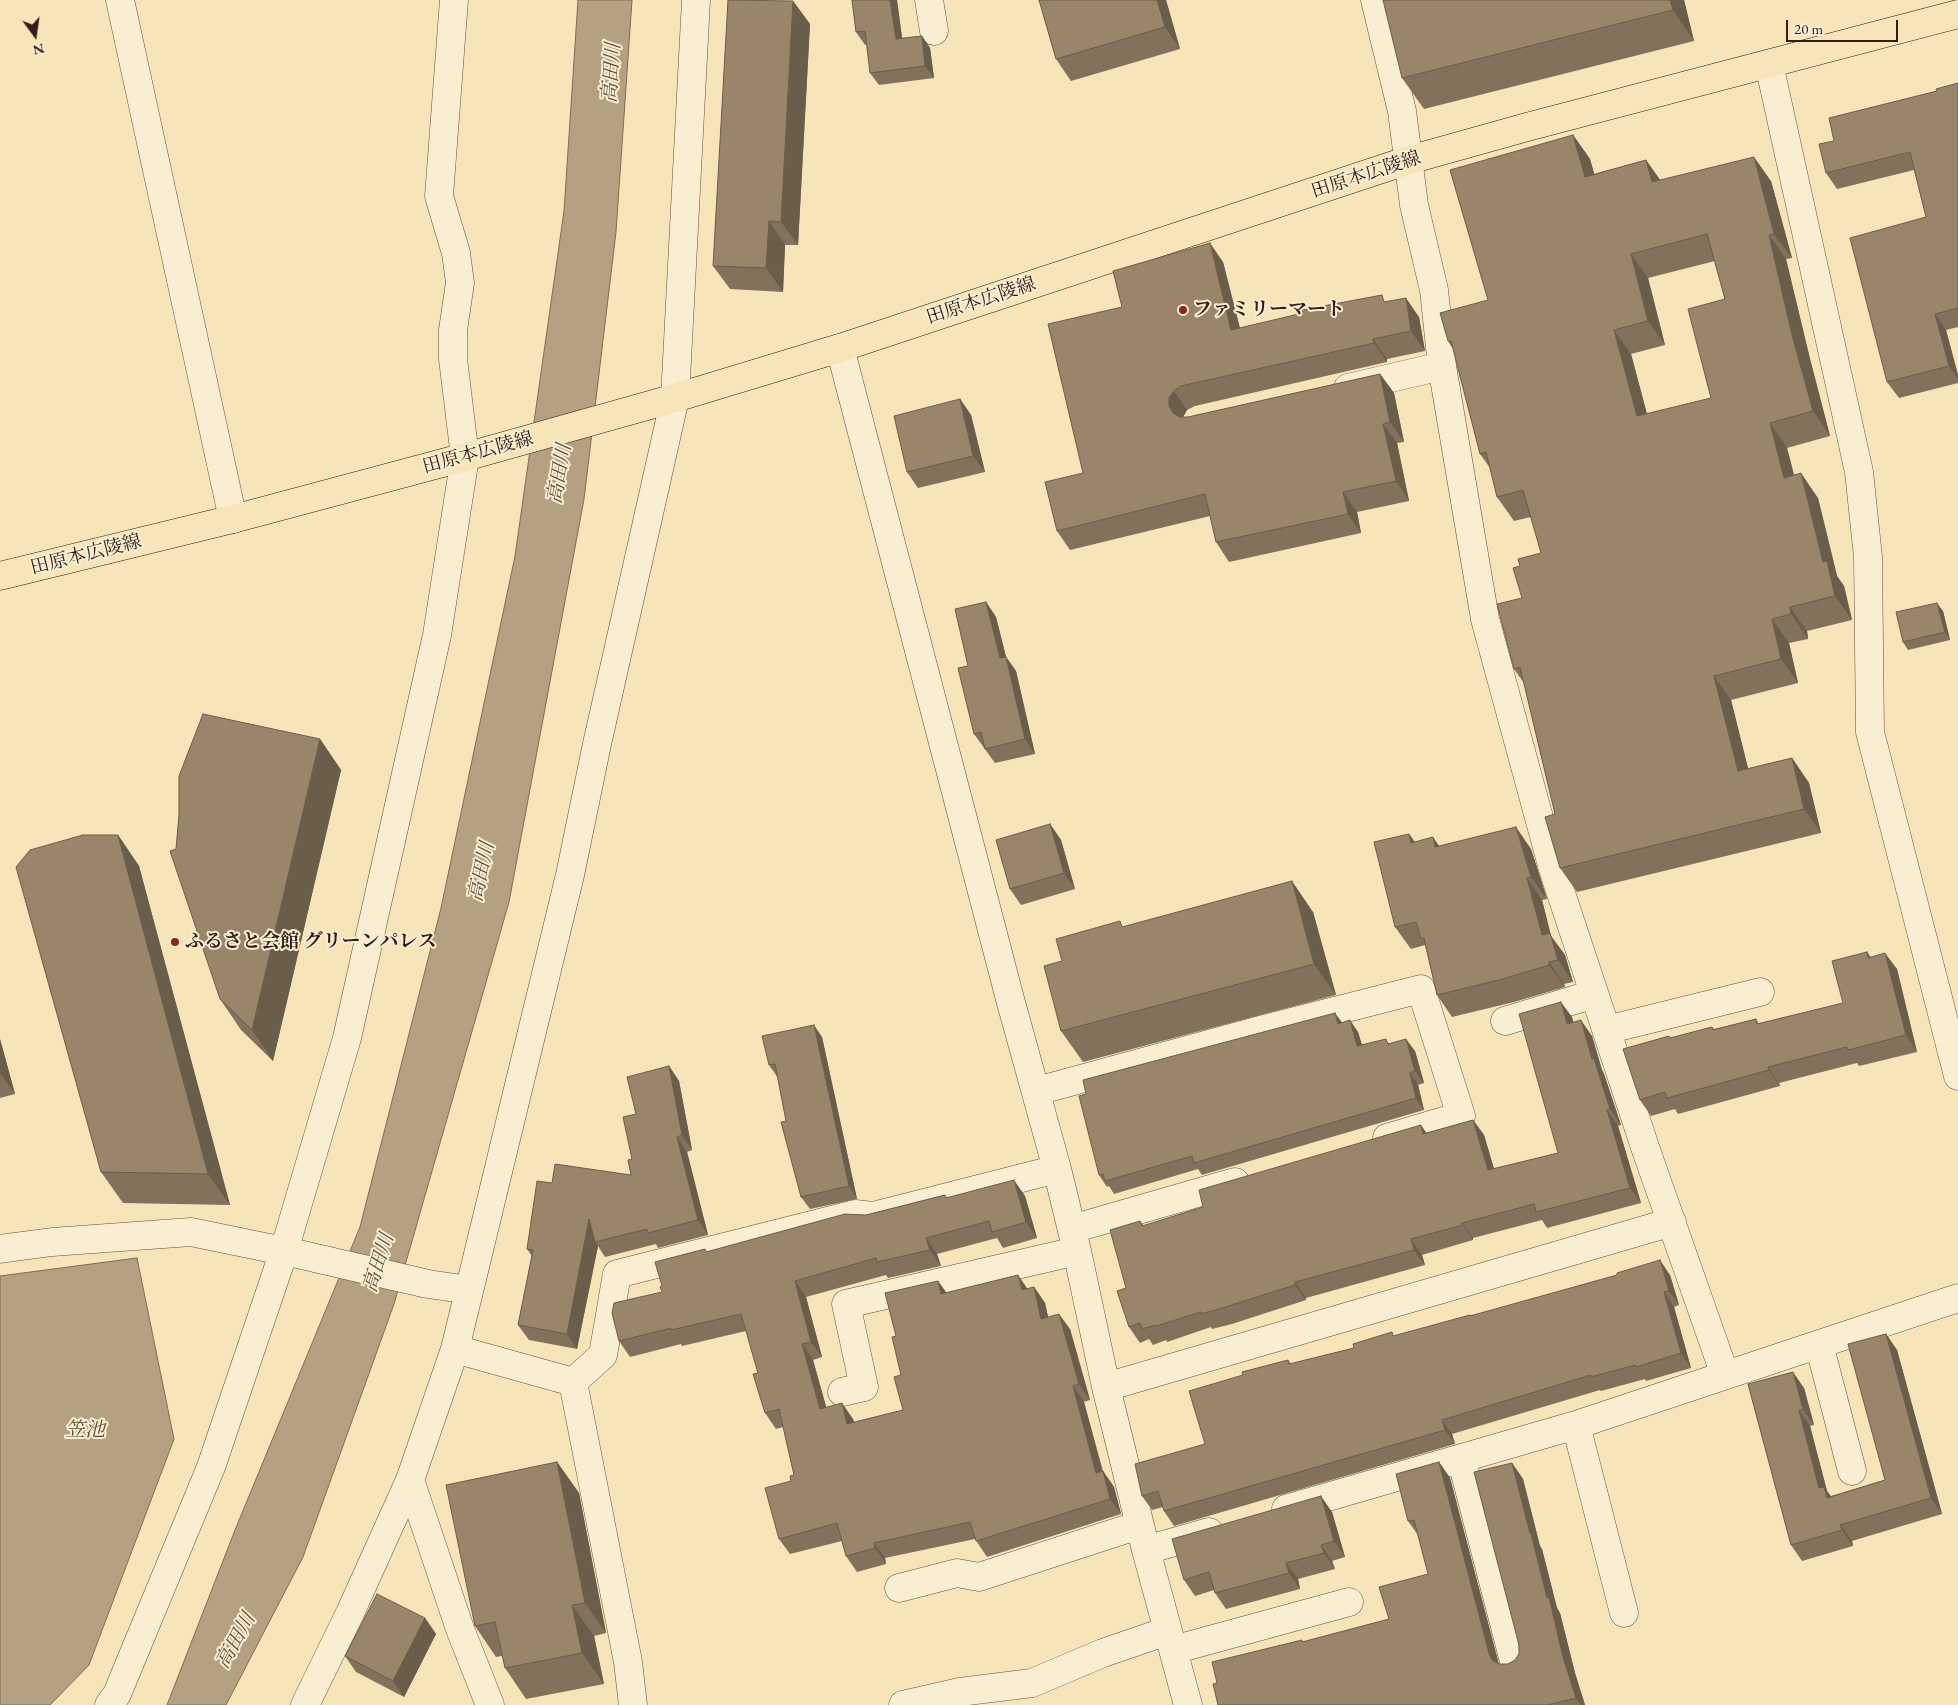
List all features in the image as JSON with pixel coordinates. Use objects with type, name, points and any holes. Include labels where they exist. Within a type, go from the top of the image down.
[{"type":"main road","name":"田原本広陵線","points":[[0,576],[232,519],[664,402],[840,348],[1409,160],[1527,127],[1958,14]]},
{"type":"street","points":[[120,0],[232,519]]},
{"type":"street","points":[[109,1705],[117,1694],[211,1467],[291,1252],[347,1038],[437,635],[474,455],[453,359],[453,330],[460,283],[456,253],[439,196],[454,0]]},
{"type":"street","points":[[305,1705],[350,1613],[410,1480],[456,1349],[570,875],[664,402],[696,0]]},
{"type":"street","points":[[929,0],[934,31]]},
{"type":"street","points":[[1375,0],[1402,111],[1414,205],[1434,290],[1442,366],[1485,619],[1553,869],[1606,1030],[1725,1375]]},
{"type":"street","points":[[1768,64],[1858,472],[1868,557],[1870,732],[1958,1076]]},
{"type":"street","points":[[840,348],[1010,999],[1057,1168],[1106,1387],[1143,1538],[1188,1705]]},
{"type":"street","points":[[1320,394],[1442,366]]},
{"type":"street","points":[[1037,1091],[1264,1029],[1421,989],[1461,1116],[1366,1144]]},
{"type":"street","points":[[1606,1030],[1760,992]]},
{"type":"street","points":[[1505,1021],[1594,994]]},
{"type":"street","points":[[573,1382],[603,1355],[617,1274],[855,1214],[873,1216],[1057,1168]]},
{"type":"street","points":[[842,1392],[864,1387],[846,1304],[1074,1240],[1262,1174]]},
{"type":"street","points":[[1106,1387],[1672,1222]]},
{"type":"street","points":[[0,1249],[52,1242],[191,1232],[291,1252],[428,1284],[469,1290]]},
{"type":"street","points":[[1260,1517],[1576,1425],[1958,1298]]},
{"type":"street","points":[[1819,1344],[1852,1471]]},
{"type":"street","points":[[456,1349],[573,1382]]},
{"type":"street","points":[[573,1382],[628,1662],[632,1705]]},
{"type":"street","points":[[1576,1425],[1624,1613]]},
{"type":"street","points":[[1461,1458],[1516,1665]]},
{"type":"street","points":[[410,1480],[460,1629],[490,1705]]},
{"type":"street","points":[[899,1588],[957,1573],[979,1577],[1143,1538],[1232,1525]]},
{"type":"street","points":[[903,1705],[960,1692],[1032,1683],[1103,1654],[1349,1602]]},
{"type":"water","name":"高田川","points":[[578,0],[632,0],[616,232],[584,499],[509,902],[394,1304],[303,1557],[226,1705],[167,1705],[235,1530],[360,1227],[441,908],[515,556],[564,211]]},
{"type":"water","name":"笠池","points":[[137,1258],[174,1439],[89,1665],[50,1705],[0,1705],[0,1276]]},
{"type":"building","points":[[728,0],[793,1],[781,222],[769,221],[766,268],[713,266]]},
{"type":"building","points":[[852,0],[890,0],[896,39],[922,36],[925,66],[870,73],[865,31],[856,32]]},
{"type":"building","points":[[1039,0],[1157,0],[1165,27],[1056,59]]},
{"type":"building","points":[[1383,0],[1670,0],[1673,10],[1402,78]]},
{"type":"building","points":[[1958,83],[1958,308],[1935,314],[1949,366],[1887,382],[1850,238],[1926,217],[1910,152],[1826,173],[1819,144],[1834,141],[1829,118],[1937,91],[1936,89]]},
{"type":"building","points":[[1573,135],[1585,177],[1646,160],[1652,182],[1754,157],[1774,234],[1769,235],[1792,335],[1813,411],[1770,423],[1784,478],[1801,473],[1823,562],[1827,561],[1835,596],[1790,607],[1791,614],[1772,619],[1781,659],[1714,676],[1738,771],[1792,758],[1804,809],[1560,868],[1545,817],[1555,814],[1520,667],[1514,669],[1497,604],[1522,598],[1513,568],[1520,566],[1518,559],[1541,553],[1523,490],[1497,497],[1486,452],[1480,454],[1451,341],[1448,341],[1440,313],[1488,300],[1450,170]],"holes":[[[1707,234],[1725,299],[1688,309],[1711,398],[1637,416],[1614,330],[1648,321],[1631,254]]]},
{"type":"building","points":[[1210,243],[1231,330],[1303,313],[1302,310],[1382,295],[1384,302],[1406,298],[1411,331],[1373,339],[1374,343],[1181,386],[1169,398],[1169,406],[1173,413],[1180,417],[1188,417],[1380,374],[1390,422],[1383,424],[1396,481],[1343,492],[1348,514],[1216,542],[1205,494],[1057,531],[1045,482],[1083,473],[1048,324],[1122,307],[1113,271]]},
{"type":"building","points":[[960,399],[973,456],[907,472],[894,416]]},
{"type":"building","points":[[986,602],[1000,658],[1006,657],[1025,739],[985,749],[981,732],[974,734],[958,668],[968,666],[955,609]]},
{"type":"building","points":[[1937,603],[1945,632],[1903,642],[1896,612]]},
{"type":"building","points":[[203,714],[320,739],[252,1030],[220,999],[170,851],[176,849],[179,815],[179,776]]},
{"type":"building","points":[[1050,824],[1064,873],[1010,889],[996,840]]},
{"type":"building","points":[[1516,827],[1531,877],[1527,878],[1542,935],[1550,933],[1558,960],[1549,962],[1549,965],[1499,980],[1437,995],[1424,938],[1421,939],[1416,922],[1395,927],[1374,842],[1409,834],[1411,843],[1433,837],[1435,847]]},
{"type":"building","points":[[83,835],[118,835],[208,1174],[101,1172],[16,867],[30,850]]},
{"type":"building","points":[[1292,881],[1314,964],[1061,1031],[1044,966],[1062,961],[1056,939],[1120,921],[1122,927]]},
{"type":"building","points":[[1867,952],[1868,958],[1885,953],[1906,1035],[1848,1050],[1847,1047],[1768,1067],[1769,1070],[1667,1098],[1665,1092],[1640,1100],[1623,1049],[1669,1036],[1670,1038],[1712,1027],[1713,1030],[1756,1019],[1757,1024],[1843,1003],[1832,961]]},
{"type":"building","points":[[1561,1002],[1567,1024],[1581,1020],[1592,1059],[1594,1059],[1610,1109],[1607,1110],[1630,1188],[1536,1212],[1534,1204],[1462,1223],[1463,1225],[1411,1239],[1414,1250],[1295,1282],[1295,1285],[1201,1314],[1201,1312],[1142,1329],[1140,1323],[1129,1327],[1117,1291],[1126,1288],[1110,1230],[1140,1221],[1142,1226],[1203,1207],[1199,1190],[1421,1125],[1423,1134],[1473,1120],[1488,1170],[1558,1153],[1519,1014]]},
{"type":"building","points":[[1335,1013],[1338,1024],[1350,1020],[1357,1046],[1386,1039],[1388,1044],[1406,1039],[1415,1071],[1410,1073],[1416,1098],[1194,1163],[1192,1156],[1105,1181],[1103,1174],[1099,1175],[1079,1096],[1086,1094],[1083,1080]]},
{"type":"building","points":[[814,1025],[849,1186],[801,1197],[781,1122],[786,1121],[775,1064],[769,1065],[762,1036]]},
{"type":"building","points":[[669,1066],[682,1135],[677,1137],[698,1220],[648,1233],[647,1229],[595,1242],[589,1219],[567,1334],[518,1325],[533,1250],[527,1249],[537,1181],[552,1183],[555,1164],[631,1175],[628,1160],[632,1159],[623,1117],[636,1114],[627,1077]]},
{"type":"building","points":[[1014,1180],[1026,1222],[992,1232],[989,1221],[926,1238],[930,1250],[877,1262],[876,1258],[795,1281],[811,1342],[802,1344],[820,1409],[842,1403],[847,1424],[903,1410],[894,1377],[901,1375],[892,1337],[896,1336],[885,1293],[938,1281],[941,1294],[1018,1275],[1022,1290],[1034,1287],[1041,1319],[1059,1314],[1079,1384],[1073,1386],[1096,1473],[1103,1471],[1110,1499],[976,1541],[970,1522],[874,1543],[875,1548],[846,1556],[837,1523],[779,1539],[765,1488],[791,1481],[790,1476],[794,1475],[779,1409],[765,1413],[753,1374],[758,1373],[741,1314],[619,1341],[612,1313],[614,1303],[662,1292],[655,1262],[705,1249],[706,1252],[845,1214],[866,1215],[945,1195],[946,1198]]},
{"type":"building","points":[[1660,1260],[1669,1291],[1664,1292],[1681,1353],[1636,1367],[1635,1365],[1591,1377],[1591,1375],[1442,1420],[1445,1430],[1164,1511],[1158,1491],[1142,1496],[1135,1464],[1205,1444],[1189,1391],[1243,1375],[1242,1372],[1288,1360],[1289,1364],[1354,1348],[1353,1344],[1392,1332],[1393,1336],[1470,1316],[1617,1275],[1617,1273]]},
{"type":"building","points":[[1886,1334],[1931,1498],[1840,1525],[1842,1530],[1791,1545],[1748,1384],[1793,1372],[1803,1409],[1799,1410],[1819,1488],[1824,1487],[1827,1498],[1885,1480],[1848,1344]]},
{"type":"building","points":[[557,1462],[585,1603],[572,1605],[582,1653],[505,1668],[495,1622],[475,1626],[446,1485]]},
{"type":"building","points":[[1439,1462],[1489,1653],[1492,1660],[1499,1664],[1508,1664],[1515,1660],[1519,1654],[1519,1645],[1474,1472],[1512,1463],[1547,1598],[1549,1597],[1563,1657],[1576,1698],[1547,1705],[1218,1705],[1213,1684],[1217,1683],[1212,1662],[1302,1640],[1302,1642],[1389,1619],[1379,1587],[1428,1574],[1414,1520],[1408,1521],[1396,1474]]},
{"type":"building","points":[[1321,1496],[1334,1541],[1321,1545],[1324,1553],[1286,1563],[1289,1573],[1215,1593],[1209,1572],[1184,1580],[1172,1539]]},
{"type":"building","points":[[377,1594],[425,1618],[393,1681],[345,1656]]},
{"type":"place","name":"ファミリーマート","points":[[1183,310]]},
{"type":"place","name":"ふるさと会館 グリーンパレス","points":[[175,942]]}]
